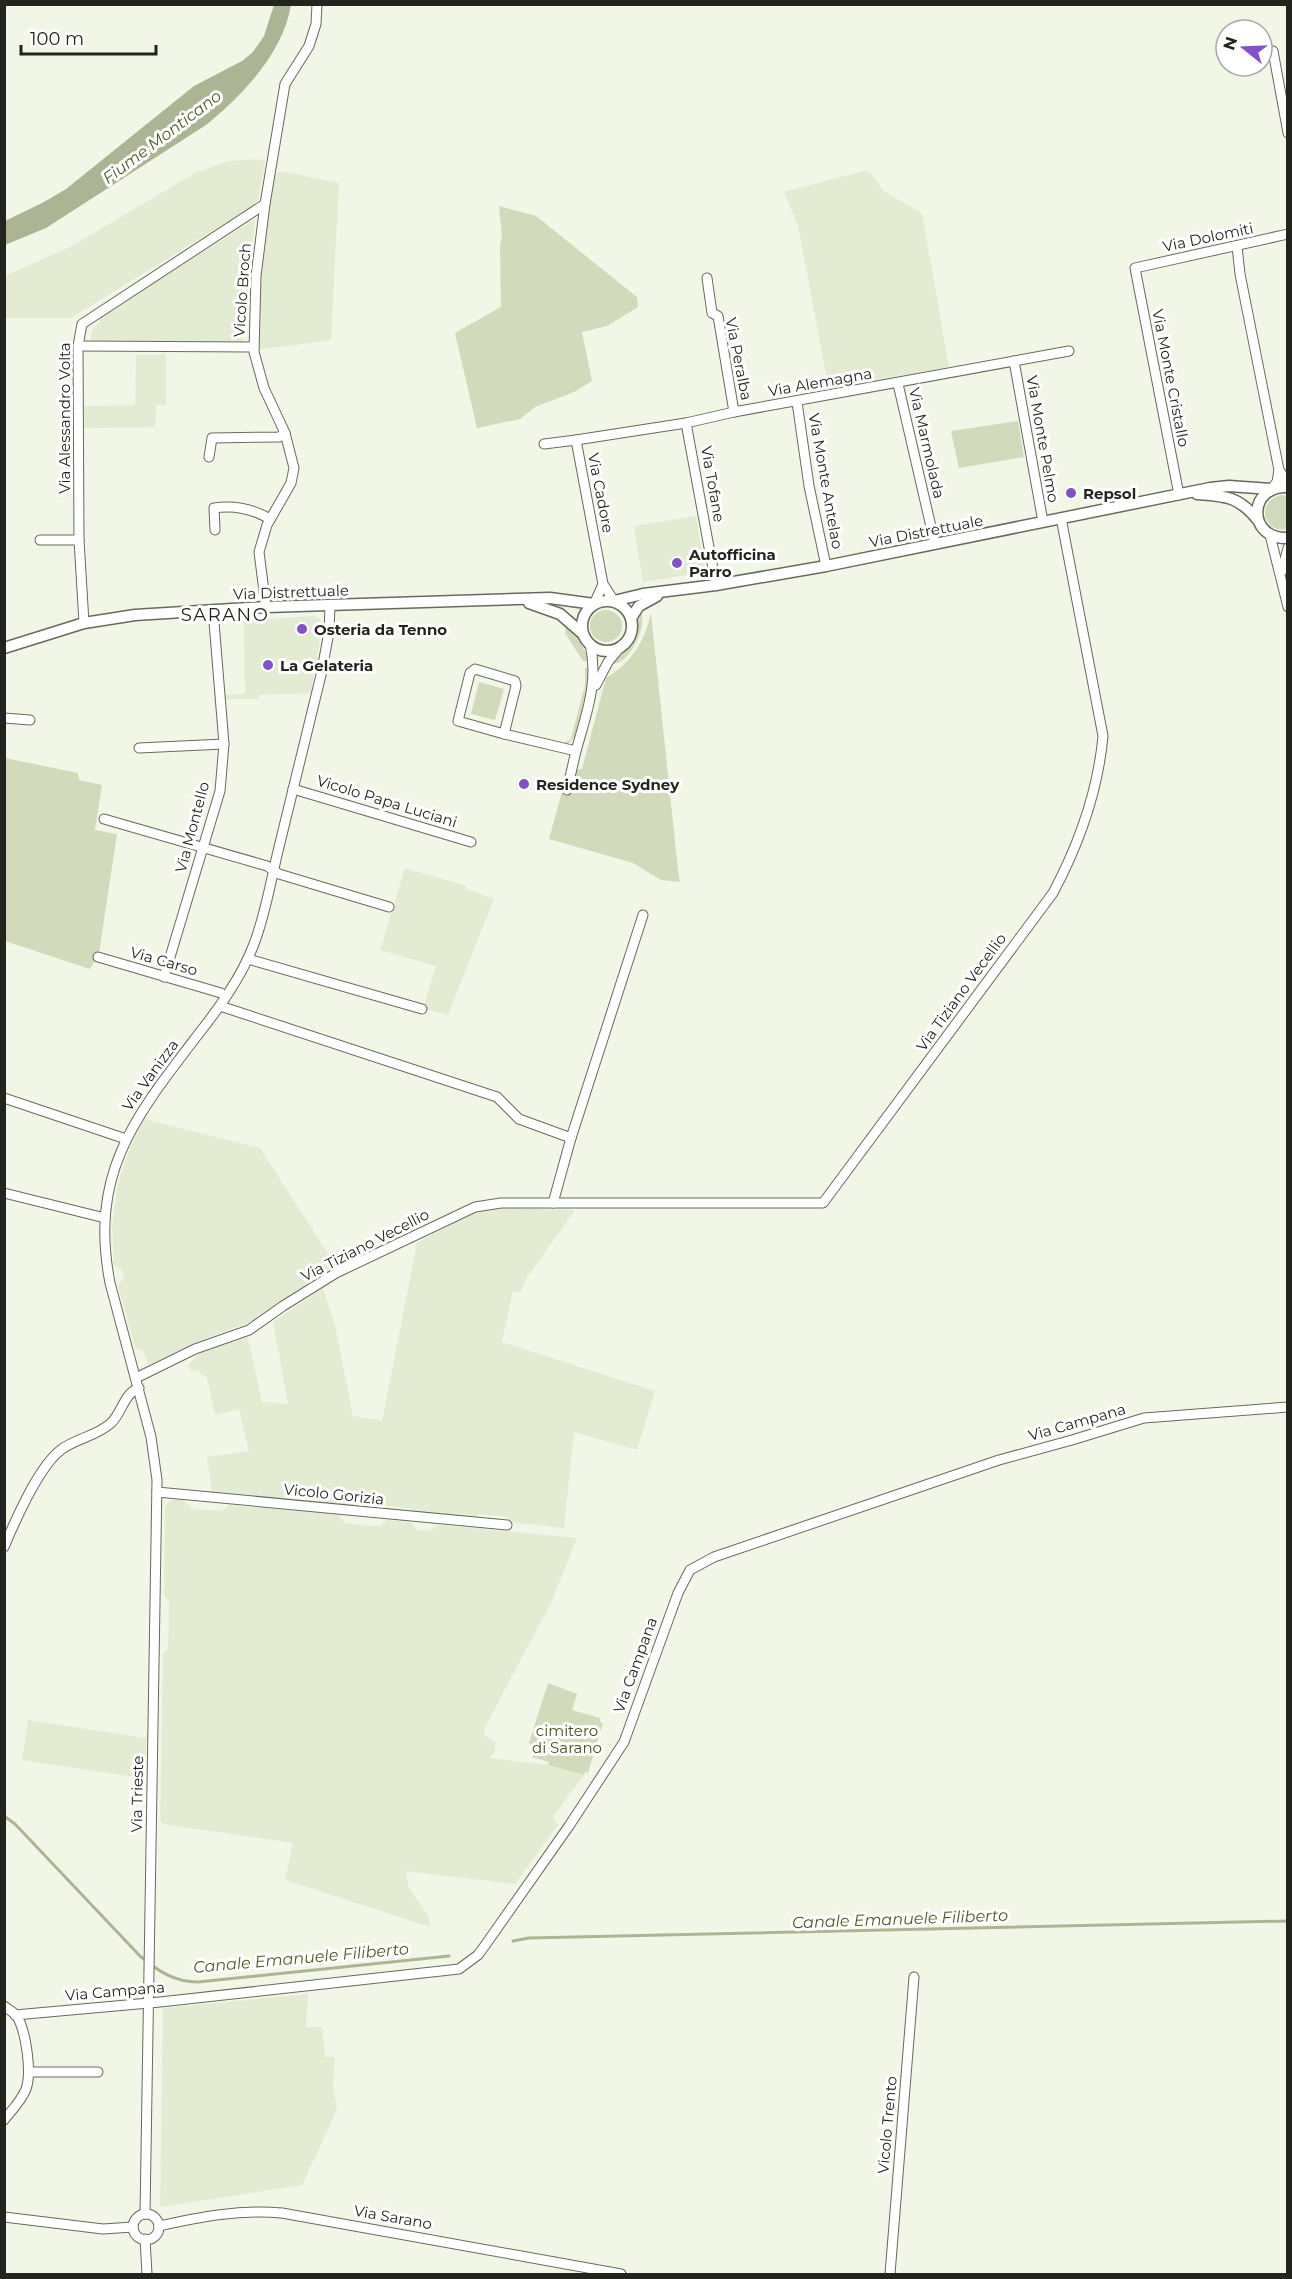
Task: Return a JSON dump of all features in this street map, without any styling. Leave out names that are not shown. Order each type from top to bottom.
[{"type":"main road","name":"Via Distrettuale","points":[[614,602],[643,594],[716,585],[826,566],[1209,488],[1230,486],[1271,489],[1287,485]]},
{"type":"main road","points":[[1258,519],[1259,502],[1271,489]]},
{"type":"main road","name":"Via Distrettuale","points":[[1182,494],[1231,498],[1244,505],[1258,519],[1264,531],[1270,535]]},
{"type":"main road","points":[[1270,535],[1287,538]]},
{"type":"main road","points":[[512,600],[551,609],[583,634],[590,644],[602,650],[609,650],[622,645],[630,633],[631,618],[639,606],[670,591]]},
{"type":"main road","points":[[512,600],[550,598],[594,604],[607,600],[627,611],[631,618]]},
{"type":"main road","name":"Via Distrettuale","points":[[4,648],[84,623],[135,615],[266,607],[512,600]]},
{"type":"main road","points":[[583,634],[585,613],[594,604]]},
{"type":"street","name":"Vicolo Broch","points":[[266,607],[258,560],[260,545],[270,519],[293,476],[293,460],[285,433],[264,388],[254,347],[256,276],[265,204],[285,84],[309,46],[316,24],[317,4]]},
{"type":"street","points":[[1274,51],[1287,133]]},
{"type":"street","name":"Via Alessandro Volta","points":[[84,623],[80,540],[78,346],[82,324],[265,204]]},
{"type":"street","name":"Via Dolomiti","points":[[1135,268],[1287,234]]},
{"type":"street","points":[[1237,246],[1240,274],[1279,470],[1287,485]]},
{"type":"street","name":"Via Monte Cristallo","points":[[1135,268],[1182,494]]},
{"type":"street","name":"Via Peralba","points":[[707,278],[712,313],[718,316],[734,412]]},
{"type":"street","points":[[78,346],[254,347]]},
{"type":"street","name":"Via Alemagna","points":[[576,441],[686,423],[734,412],[898,384],[1069,351]]},
{"type":"street","name":"Via Monte Pelmo","points":[[1014,362],[1043,522]]},
{"type":"street","name":"Via Marmolada","points":[[898,384],[935,544]]},
{"type":"street","name":"Via Monte Antelao","points":[[797,402],[809,486],[826,566]]},
{"type":"street","name":"Via Tofane","points":[[686,423],[716,585]]},
{"type":"street","points":[[209,457],[212,438],[279,437],[285,433]]},
{"type":"street","name":"Via Cadore","points":[[544,444],[576,441],[603,584],[614,602]]},
{"type":"street","points":[[1271,489],[1277,482],[1279,470]]},
{"type":"street","points":[[215,530],[214,508],[228,506],[259,512],[270,519]]},
{"type":"street","name":"Via Tiziano Vecellio","points":[[136,1378],[195,1349],[249,1330],[336,1273],[475,1207],[501,1203],[823,1203],[1053,892],[1070,860],[1093,796],[1101,760],[1103,736],[1061,518]]},
{"type":"street","points":[[1270,535],[1287,607]]},
{"type":"street","points":[[40,540],[80,540]]},
{"type":"street","points":[[1281,577],[1287,548]]},
{"type":"street","points":[[594,604],[603,584]]},
{"type":"street","name":"Via Vanizza","points":[[136,1378],[109,1277],[105,1250],[105,1218],[113,1175],[126,1139],[145,1104],[220,1006],[248,958],[259,928],[274,870],[321,675],[329,632],[330,606]]},
{"type":"street","name":"Via Montello","points":[[164,977],[220,791],[224,744],[213,610]]},
{"type":"street","points":[[590,644],[594,666],[592,692]]},
{"type":"street","points":[[567,790],[592,692],[602,671],[622,645]]},
{"type":"street","points":[[504,734],[516,686],[515,681],[472,670],[458,721],[504,734],[576,751]]},
{"type":"street","points":[[4,718],[30,720]]},
{"type":"street","points":[[139,748],[224,744]]},
{"type":"street","name":"Vicolo Papa Luciani","points":[[293,789],[471,842]]},
{"type":"street","points":[[104,819],[267,866],[289,877],[389,907]]},
{"type":"street","points":[[553,1203],[571,1138],[644,915]]},
{"type":"street","name":"Via Carso","points":[[98,957],[221,993]]},
{"type":"street","points":[[248,958],[422,1009]]},
{"type":"street","points":[[220,1006],[497,1096],[519,1119],[571,1138]]},
{"type":"street","points":[[4,1098],[126,1139]]},
{"type":"street","points":[[4,1193],[105,1218]]},
{"type":"street","name":"Via Trieste","points":[[136,1378],[151,1437],[157,1492],[145,2214]]},
{"type":"street","points":[[4,1547],[33,1488],[52,1457],[65,1447],[89,1437],[106,1426],[116,1417],[130,1393],[139,1389]]},
{"type":"street","name":"Via Campana","points":[[15,2015],[459,1969],[478,1955],[569,1826],[624,1742],[678,1593],[690,1570],[714,1557],[999,1460],[1144,1418],[1287,1407]]},
{"type":"street","name":"Vicolo Gorizia","points":[[157,1492],[507,1525]]},
{"type":"street","name":"Vicolo Trento","points":[[890,2274],[914,1977]]},
{"type":"street","points":[[4,2006],[15,2015],[22,2029],[29,2072],[27,2087],[23,2095],[4,2120]]},
{"type":"street","points":[[29,2072],[98,2072]]},
{"type":"street","name":"Via Sarano","points":[[159,2226],[239,2212],[282,2213],[621,2274]]},
{"type":"street","points":[[145,2214],[153,2216],[159,2226],[153,2237],[145,2240],[138,2237],[133,2227],[135,2219],[145,2214]]},
{"type":"street","points":[[4,2217],[103,2229],[133,2227]]},
{"type":"street","points":[[145,2240],[147,2274]]},
{"type":"shaded area","points":[[259,159],[265,162],[258,201],[248,209],[71,318],[5,318],[5,276],[70,247],[195,173],[228,161]]},
{"type":"shaded area","points":[[864,171],[870,173],[885,192],[922,213],[949,367],[829,390],[798,226],[784,192]]},
{"type":"shaded area","points":[[278,172],[339,183],[331,340],[255,350],[256,297],[269,183]]},
{"type":"shaded area","points":[[255,219],[243,341],[240,344],[93,342],[91,332],[101,316]]},
{"type":"shaded area","points":[[166,353],[166,405],[156,405],[155,427],[84,428],[84,406],[135,405],[136,355]]},
{"type":"shaded area","points":[[696,516],[705,572],[643,582],[634,526]]},
{"type":"shaded area","points":[[315,616],[320,619],[322,627],[311,693],[259,695],[259,699],[223,699],[223,695],[245,694],[244,621]]},
{"type":"shaded area","points":[[405,868],[467,886],[466,889],[494,899],[448,1015],[423,1008],[436,966],[380,950]]},
{"type":"shaded area","points":[[144,1119],[260,1148],[336,1266],[255,1320],[199,1341],[148,1365],[143,1350],[135,1348],[118,1285],[124,1278],[122,1270],[114,1266],[112,1227],[117,1187],[129,1150]]},
{"type":"shaded area","points":[[498,1208],[575,1210],[525,1280],[521,1292],[513,1291],[502,1342],[655,1391],[637,1450],[574,1432],[564,1528],[510,1522],[508,1517],[478,1514],[477,1519],[412,1513],[412,1509],[365,1503],[364,1507],[318,1503],[311,1495],[284,1495],[285,1499],[212,1493],[207,1457],[249,1451],[239,1409],[215,1415],[207,1378],[197,1370],[190,1371],[188,1365],[201,1352],[248,1337],[262,1402],[288,1404],[273,1322],[323,1288],[335,1325],[353,1416],[382,1421],[417,1243],[465,1216],[477,1211]]},
{"type":"shaded area","points":[[175,1499],[183,1500],[193,1509],[222,1511],[229,1505],[338,1515],[345,1523],[358,1525],[380,1526],[387,1520],[410,1522],[417,1530],[429,1531],[439,1525],[577,1538],[551,1603],[484,1729],[484,1735],[496,1743],[494,1754],[488,1758],[548,1765],[584,1775],[553,1817],[558,1825],[515,1884],[406,1871],[409,1888],[428,1915],[430,1927],[285,1880],[293,1843],[163,1824],[160,1821],[163,1654],[168,1649],[169,1600],[164,1596],[165,1507],[168,1502]]},
{"type":"shaded area","points":[[28,1720],[146,1738],[146,1759],[142,1767],[141,1778],[22,1760]]},
{"type":"shaded area","points":[[308,1994],[306,2027],[322,2027],[325,2057],[335,2057],[333,2086],[337,2110],[302,2185],[160,2207],[163,2008]]},
{"type":"green space","points":[[499,206],[536,216],[637,297],[638,307],[607,326],[582,332],[592,381],[574,392],[535,407],[520,419],[477,428],[455,333],[501,307],[500,246],[502,237]]},
{"type":"green space","points":[[1018,421],[1024,457],[959,468],[951,431]]},
{"type":"green space","points":[[1281,495],[1288,496],[1287,529],[1272,527],[1265,516],[1268,504],[1273,498]]},
{"type":"green space","points":[[606,610],[617,615],[622,626],[617,637],[606,642],[595,637],[590,626],[595,615]]},
{"type":"green space","points":[[641,612],[642,627],[635,644],[625,658],[618,663],[611,664],[632,639]]},
{"type":"green space","points":[[651,613],[680,882],[661,880],[633,863],[549,839],[568,770],[582,769],[606,678],[636,651],[645,634]]},
{"type":"green space","points":[[567,624],[577,635],[590,662],[583,661],[565,633]]},
{"type":"green space","points":[[591,666],[590,680],[575,737],[569,743],[562,744],[571,739],[585,685],[585,668]]},
{"type":"green space","points":[[479,682],[504,689],[495,720],[471,714]]},
{"type":"green space","points":[[5,758],[78,773],[79,780],[102,785],[95,830],[117,834],[99,953],[90,969],[5,941]]},
{"type":"green space","name":"cimitero di Sarano","points":[[548,1683],[577,1694],[572,1710],[600,1718],[600,1722],[603,1723],[588,1773],[585,1772],[584,1775],[548,1765],[549,1762],[532,1757],[534,1752],[530,1750],[531,1744],[529,1743]]},
{"type":"water","name":"Fiume Monticano","points":[[274,5],[291,5],[280,40],[247,87],[220,113],[206,125],[46,228],[5,245],[5,221],[66,189],[194,86],[242,61],[253,52],[264,36]]},
{"type":"waterway","name":"Canale Emanuele Filiberto","points":[[4,1816],[15,1824],[140,1956],[174,1978],[198,1982],[449,1956]]},
{"type":"waterway","name":"Canale Emanuele Filiberto","points":[[513,1941],[529,1938],[1288,1921]]},
{"type":"place","name":"Repsol","points":[[1071,493]]},
{"type":"place","name":"Autofficina Parro","points":[[677,563]]},
{"type":"place","name":"Osteria da Tenno","points":[[302,629]]},
{"type":"place","name":"La Gelateria","points":[[268,665]]},
{"type":"place","name":"Residence Sydney","points":[[524,784]]},
{"type":"district","name":"SARANO","points":[[225,615]]}]
